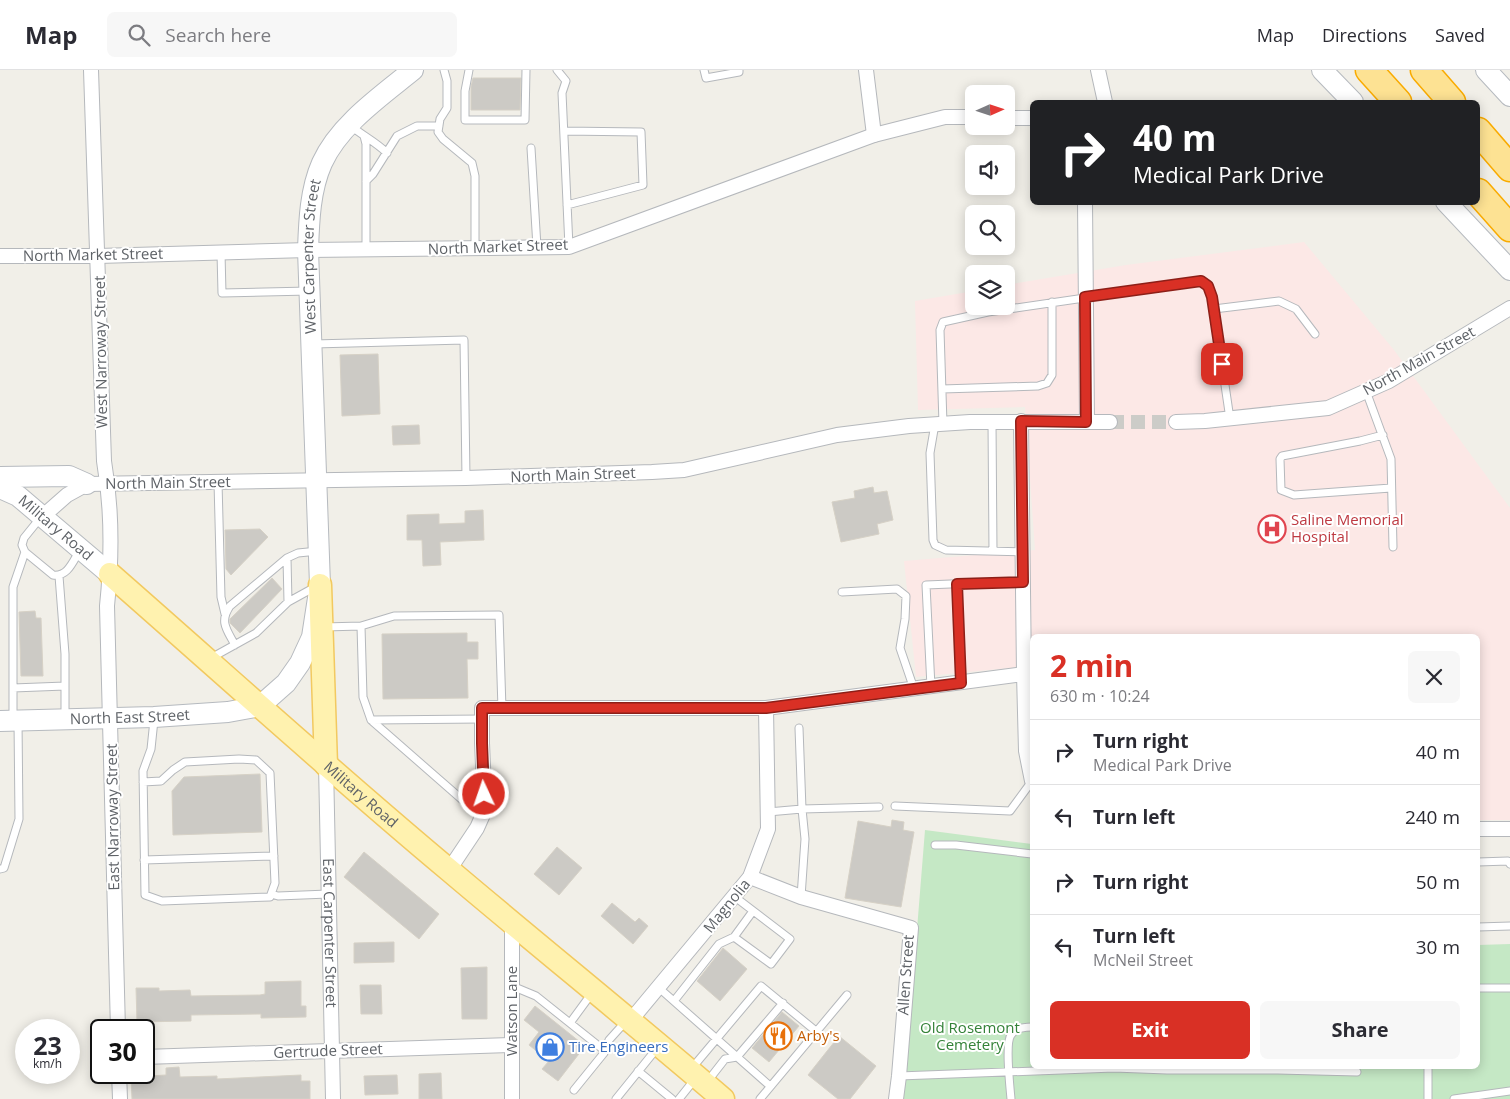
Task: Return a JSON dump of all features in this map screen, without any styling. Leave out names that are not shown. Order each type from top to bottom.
[{"type":"highway","points":[[1369,70],[1396,100]]},
{"type":"highway","points":[[1424,70],[1450,100]]},
{"type":"highway","points":[[1480,133],[1510,168]]},
{"type":"highway","points":[[1480,194],[1510,228]]},
{"type":"main road","points":[[1322,70],[1351,100]]},
{"type":"main road","points":[[1486,70],[1510,96]]},
{"type":"main road","name":"West Carpenter Street","points":[[316,481],[308,250],[310,214],[315,184],[322,163],[333,144],[356,131],[408,72]]},
{"type":"main road","points":[[1449,205],[1510,270]]},
{"type":"main road","points":[[0,477],[69,476],[86,484]]},
{"type":"main road","points":[[316,481],[326,765]]},
{"type":"main road","name":"Military Road","points":[[0,488],[18,496],[110,574],[326,765],[723,1099]]},
{"type":"main road","points":[[260,706],[286,683],[300,663],[312,636],[320,585]]},
{"type":"main road","name":"North East Street","points":[[10,721],[154,717],[228,712],[260,706]]},
{"type":"street","name":"West Narroway Street","points":[[91,70],[104,461],[108,484]]},
{"type":"street","points":[[866,70],[874,135]]},
{"type":"street","points":[[1098,70],[1105,100]]},
{"type":"street","name":"North Market Street","points":[[0,256],[98,256],[308,250],[569,247],[874,135],[945,117],[965,118]]},
{"type":"street","points":[[1015,118],[1030,118]]},
{"type":"street","points":[[1085,205],[1086,422]]},
{"type":"street","name":"North Main Street","points":[[1176,422],[1230,419],[1328,408],[1389,381],[1510,308]]},
{"type":"street","name":"North Main Street","points":[[42,517],[67,495],[86,484],[466,478],[684,470],[837,435],[939,424],[992,421],[1110,422]]},
{"type":"street","points":[[1021,421],[1024,674],[1026,751],[1030,771]]},
{"type":"street","name":"East Narroway Street","points":[[108,484],[110,574],[107,606],[118,1019]]},
{"type":"street","points":[[449,870],[459,852],[478,828],[485,810],[482,708],[766,708],[1024,674]]},
{"type":"street","name":"Magnolia","points":[[630,1019],[659,988],[750,877],[768,829],[766,708]]},
{"type":"street","name":"East Carpenter Street","points":[[326,765],[333,1099]]},
{"type":"street","points":[[1480,829],[1510,829]]},
{"type":"street","name":"Allen Street","points":[[750,877],[801,897],[911,928],[896,1099]]},
{"type":"street","name":"Watson Lane","points":[[512,922],[512,1099]]},
{"type":"street","name":"Gertrude Street","points":[[155,1057],[512,1045]]},
{"type":"street","points":[[119,1084],[120,1099]]},
{"type":"lane","points":[[444,70],[447,81],[447,108],[440,119],[438,132],[443,139],[472,163],[475,176],[475,248]]},
{"type":"lane","points":[[469,70],[465,91],[465,120],[525,120],[526,70]]},
{"type":"lane","points":[[557,70],[566,81],[562,92],[569,247]]},
{"type":"lane","points":[[704,70],[706,78],[739,72],[739,70]]},
{"type":"lane","points":[[366,181],[373,174],[397,136],[417,126],[439,126]]},
{"type":"lane","points":[[356,131],[378,144],[387,153]]},
{"type":"lane","points":[[356,131],[366,144],[366,250]]},
{"type":"lane","points":[[564,131],[641,132],[643,185],[567,205]]},
{"type":"lane","points":[[531,148],[537,247]]},
{"type":"lane","points":[[221,253],[222,293],[310,291]]},
{"type":"lane","points":[[1022,552],[946,550],[936,545],[933,540],[930,453],[939,424],[942,389],[940,330],[944,322],[988,312],[1201,281],[1208,286],[1214,309],[1230,419]]},
{"type":"lane","points":[[1214,309],[1279,301],[1296,309],[1315,334]]},
{"type":"lane","points":[[942,389],[1038,386],[1047,383],[1052,376],[1052,302]]},
{"type":"lane","points":[[311,344],[464,340],[466,478]]},
{"type":"lane","points":[[1366,391],[1391,459],[1393,547]]},
{"type":"lane","points":[[992,421],[993,551]]},
{"type":"lane","points":[[1382,434],[1360,441],[1282,456],[1280,459],[1281,490],[1294,495],[1391,488]]},
{"type":"lane","points":[[218,482],[221,597],[225,614],[224,622],[235,645]]},
{"type":"lane","points":[[42,517],[24,538],[22,545],[25,552],[53,575],[59,576],[65,573],[80,550]]},
{"type":"lane","points":[[225,614],[230,606],[287,558],[298,554],[319,551]]},
{"type":"lane","points":[[0,870],[4,868],[19,819],[10,721],[13,688],[13,587],[25,552]]},
{"type":"lane","points":[[287,558],[288,602]]},
{"type":"lane","points":[[59,576],[65,654],[65,720]]},
{"type":"lane","points":[[932,687],[926,585],[1023,582]]},
{"type":"lane","points":[[957,584],[961,683]]},
{"type":"lane","points":[[208,660],[256,633],[288,602],[320,585]]},
{"type":"lane","points":[[842,592],[897,589],[906,596],[905,619],[900,648],[914,689]]},
{"type":"lane","points":[[321,627],[361,626],[394,616],[500,615],[502,709]]},
{"type":"lane","points":[[361,626],[363,697],[371,720],[482,817]]},
{"type":"lane","points":[[13,688],[65,686]]},
{"type":"lane","points":[[143,782],[161,781],[185,762],[256,760],[270,773],[275,883],[270,897],[162,901],[145,895],[144,860],[143,782],[143,770],[151,749],[154,717]]},
{"type":"lane","points":[[371,720],[482,719]]},
{"type":"lane","points":[[799,728],[805,839],[801,897]]},
{"type":"lane","points":[[895,806],[1010,812],[1030,784]]},
{"type":"lane","points":[[768,812],[879,807]]},
{"type":"lane","points":[[935,845],[956,845],[1030,854]]},
{"type":"lane","points":[[144,860],[274,856]]},
{"type":"lane","points":[[1480,862],[1508,861],[1510,864]]},
{"type":"lane","points":[[271,894],[278,896],[328,894]]},
{"type":"lane","points":[[734,937],[771,964],[790,939],[735,897]]},
{"type":"lane","points":[[674,1001],[719,944],[734,937],[753,912]]},
{"type":"lane","points":[[1480,927],[1510,926]]},
{"type":"lane","points":[[512,986],[536,996],[605,1051]]},
{"type":"lane","points":[[679,1099],[698,1077],[717,1039],[761,986],[817,1032]]},
{"type":"lane","points":[[659,988],[770,1086]]},
{"type":"lane","points":[[1480,988],[1510,988]]},
{"type":"lane","points":[[570,1023],[594,990]]},
{"type":"lane","points":[[760,1099],[847,995]]},
{"type":"lane","points":[[698,1077],[725,1059],[737,1057],[783,1003]]},
{"type":"lane","points":[[574,1090],[605,1051],[609,1040],[630,1019]]},
{"type":"lane","points":[[1011,1099],[1008,1044],[1011,1034],[1018,1029],[1030,1026]]},
{"type":"lane","points":[[616,1099],[660,1045]]},
{"type":"lane","points":[[899,1076],[1079,1069]]},
{"type":"lane","points":[[1230,1069],[1357,1072]]},
{"type":"lane","points":[[1428,1069],[1428,1099]]},
{"type":"lane","points":[[638,1071],[672,1099]]},
{"type":"lane","points":[[1454,1099],[1510,1091]]},
{"type":"shaded area","name":"Saline Memorial Hospital","points":[[1304,242],[1394,350],[1510,508],[1510,820],[1480,820],[1480,634],[1030,634],[1030,666],[916,677],[904,561],[1035,550],[1025,407],[918,410],[915,301],[965,293],[965,315],[1015,315],[1015,284],[1126,265]]},
{"type":"green space","name":"Old Rosemont Cemetery","points":[[925,830],[1030,844],[1030,1069],[1480,1069],[1480,945],[1510,944],[1510,1099],[901,1099],[906,1066]]},
{"type":"building","points":[[473,78],[521,78],[520,110],[471,110]]},
{"type":"building","points":[[378,354],[380,414],[342,416],[340,355]]},
{"type":"building","points":[[419,425],[420,444],[393,445],[392,426]]},
{"type":"building","points":[[873,487],[874,493],[887,491],[893,520],[877,524],[879,534],[841,542],[832,502],[855,498],[854,491]]},
{"type":"building","points":[[483,510],[484,540],[440,542],[441,565],[423,566],[422,540],[407,540],[407,515],[439,514],[439,524],[465,523],[465,511]]},
{"type":"building","points":[[260,529],[268,537],[231,575],[226,569],[225,530]]},
{"type":"building","points":[[272,578],[282,589],[240,633],[230,623],[230,619]]},
{"type":"building","points":[[35,611],[36,618],[41,618],[43,676],[21,676],[19,612]]},
{"type":"building","points":[[467,633],[467,642],[478,642],[478,659],[467,659],[468,698],[383,699],[382,634]]},
{"type":"building","points":[[260,774],[262,832],[173,835],[172,791],[184,777]]},
{"type":"building","points":[[892,820],[904,822],[903,830],[914,832],[901,907],[845,898],[858,821],[891,827]]},
{"type":"building","points":[[557,847],[582,868],[559,895],[534,874]]},
{"type":"building","points":[[364,852],[439,914],[419,939],[344,877]]},
{"type":"building","points":[[612,903],[635,922],[639,918],[648,926],[633,944],[601,916]]},
{"type":"building","points":[[394,942],[394,962],[354,963],[354,943]]},
{"type":"building","points":[[723,948],[747,969],[720,1001],[697,981]]},
{"type":"building","points":[[487,967],[487,1019],[462,1019],[461,968]]},
{"type":"building","points":[[301,981],[301,1006],[306,1006],[306,1017],[261,1018],[261,1014],[191,1015],[191,1021],[155,1022],[155,1019],[137,1019],[136,988],[159,988],[159,991],[190,990],[191,996],[260,995],[265,994],[265,982]]},
{"type":"building","points":[[360,985],[381,985],[382,1014],[361,1014]]},
{"type":"building","points":[[535,1006],[585,1046],[558,1081],[542,1069],[549,1061],[529,1045],[539,1032],[524,1020]]},
{"type":"building","points":[[782,1012],[799,1026],[769,1062],[752,1048]]},
{"type":"building","points":[[839,1036],[876,1066],[850,1099],[838,1099],[808,1075]]},
{"type":"building","points":[[179,1067],[180,1077],[217,1076],[217,1079],[301,1075],[301,1081],[310,1081],[310,1099],[132,1099],[131,1084],[155,1084],[155,1076],[166,1075],[166,1068]]},
{"type":"building","points":[[441,1073],[442,1099],[419,1099],[419,1074]]},
{"type":"building","points":[[397,1075],[398,1094],[365,1095],[364,1076]]},
{"type":"tunnel","points":[[1110,422],[1176,422]]},
{"type":"place","name":"Saline Memorial Hospital","points":[[1272,529]]},
{"type":"place","name":"Arby's","points":[[778,1036]]},
{"type":"place","name":"Tire Engineers","points":[[550,1047]]},
{"type":"route","points":[[484,794],[482,708],[766,708],[961,683],[957,584],[1023,582],[1021,421],[1086,422],[1085,297],[1201,281],[1208,286],[1212,297],[1222,364]]}]
